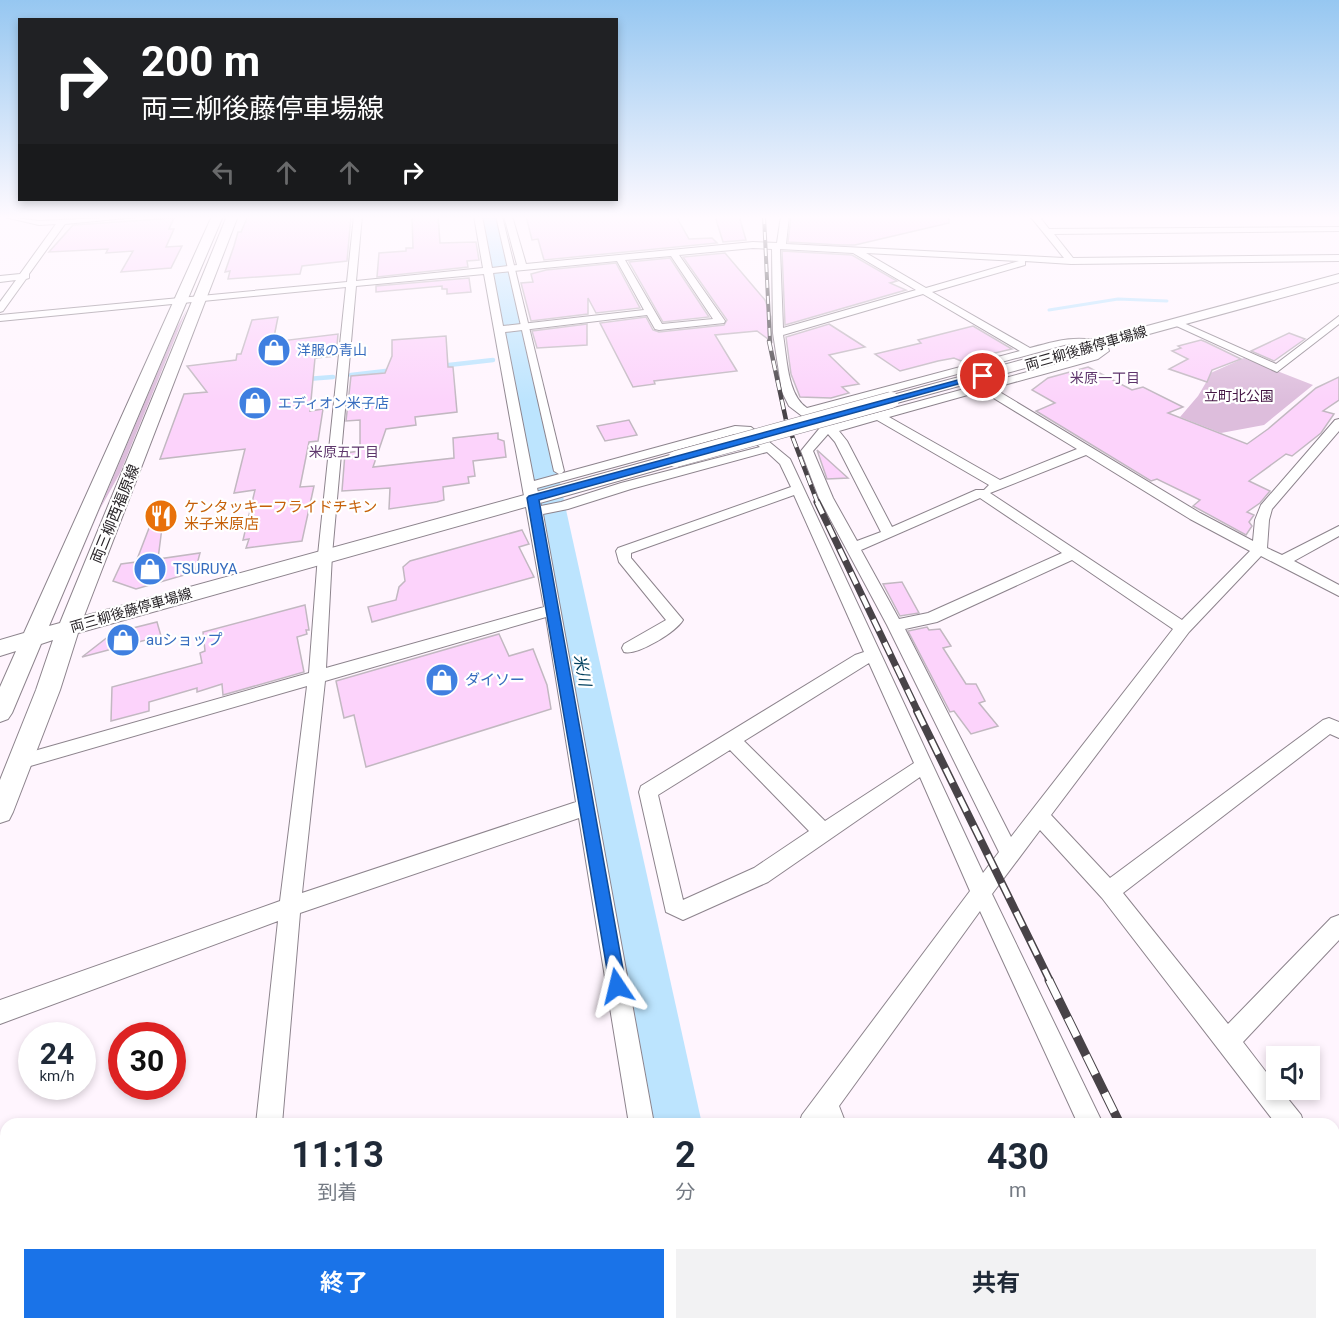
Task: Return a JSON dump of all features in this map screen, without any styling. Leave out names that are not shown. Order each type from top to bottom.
[{"type":"main road","name":"両三柳西福原線","points":[[0,713],[191,278]]},
{"type":"main road","name":"両三柳西福原線","points":[[0,812],[70,627],[209,278]]},
{"type":"main road","name":"両三柳後藤停車場線","points":[[0,648],[325,555],[1339,278]]},
{"type":"street","points":[[0,309],[24,278]]},
{"type":"street","points":[[270,1118],[290,907],[317,677],[325,555],[353,278]]},
{"type":"street","points":[[0,318],[417,278]]},
{"type":"street","points":[[493,278],[641,1118]]},
{"type":"street","points":[[517,278],[525,327],[559,471]]},
{"type":"street","points":[[631,278],[660,328],[721,320],[691,278]]},
{"type":"street","points":[[778,278],[778,333],[788,392],[793,404],[841,441],[889,534]]},
{"type":"street","points":[[902,278],[1030,352]]},
{"type":"street","points":[[778,333],[969,278]]},
{"type":"street","points":[[502,329],[650,312]]},
{"type":"street","points":[[1175,322],[1277,369],[1339,319]]},
{"type":"street","points":[[806,412],[1068,341],[1082,340],[1102,344],[1104,351],[1094,357],[828,429],[807,451],[826,498],[895,625],[1010,855]]},
{"type":"street","points":[[985,388],[1195,516],[1336,585]]},
{"type":"street","points":[[879,416],[999,485]]},
{"type":"street","points":[[824,1118],[981,892],[1183,628],[1260,549],[1262,520],[1266,508],[1339,423]]},
{"type":"street","points":[[533,498],[735,430],[747,429],[786,462],[981,892],[1088,1118]]},
{"type":"street","points":[[533,498],[563,506],[626,486],[769,448]]},
{"type":"street","points":[[853,548],[1086,450]]},
{"type":"street","points":[[630,648],[671,626],[675,620],[624,559],[623,551],[797,489]]},
{"type":"street","points":[[981,493],[1183,628]]},
{"type":"street","points":[[1283,561],[1339,530]]},
{"type":"street","points":[[895,625],[931,618],[1073,554]]},
{"type":"street","points":[[20,762],[552,610]]},
{"type":"street","points":[[873,656],[861,659],[648,792],[673,905],[683,910],[761,875],[914,771],[925,767]]},
{"type":"street","points":[[1109,891],[1329,725],[1339,731]]},
{"type":"street","points":[[732,740],[823,832]]},
{"type":"street","points":[[0,1012],[290,907],[586,807]]},
{"type":"street","points":[[1039,816],[1109,891],[1287,1118]]},
{"type":"street","points":[[1227,1042],[1339,925]]},
{"type":"green space","points":[[187,309],[120,473],[100,509],[63,596],[176,329]]},
{"type":"green space","name":"立町北公園","points":[[1244,358],[1313,385],[1264,425],[1221,433],[1180,417],[1198,396],[1208,379],[1204,376]]},
{"type":"building","points":[[469,278],[471,292],[447,294],[447,289],[442,289],[442,286],[376,292],[376,286]]},
{"type":"building","points":[[532,278],[624,278],[640,308],[596,313],[588,298],[588,314],[531,321],[521,283],[533,282]]},
{"type":"building","points":[[638,278],[683,278],[709,317],[663,322]]},
{"type":"building","points":[[698,278],[746,278],[765,300],[771,317],[772,342],[757,331],[715,335],[737,371],[654,381],[655,384],[633,387],[600,323],[646,317],[653,330],[659,332],[724,325],[727,320]]},
{"type":"building","points":[[783,278],[892,278],[897,281],[890,283],[906,290],[785,325]]},
{"type":"building","points":[[278,317],[273,342],[338,334],[336,356],[315,358],[310,411],[323,409],[318,441],[309,442],[300,487],[314,486],[302,541],[246,548],[249,539],[243,540],[255,490],[234,493],[245,449],[160,459],[184,394],[207,392],[187,366],[236,360],[237,354],[241,354],[252,320]]},
{"type":"building","points":[[587,324],[587,345],[537,348],[532,331]]},
{"type":"building","points":[[829,324],[865,347],[829,355],[859,384],[842,387],[849,393],[831,398],[800,397],[791,374],[786,337]]},
{"type":"building","points":[[973,326],[1012,349],[961,361],[954,358],[938,361],[900,371],[875,354],[921,343],[918,340]]},
{"type":"building","points":[[1289,333],[1305,339],[1274,361],[1251,351]]},
{"type":"building","points":[[446,336],[448,367],[453,367],[457,412],[415,417],[416,425],[386,429],[373,467],[454,458],[453,438],[498,433],[498,439],[504,441],[506,457],[473,461],[475,476],[468,477],[469,483],[443,487],[444,500],[437,502],[389,509],[390,488],[342,491],[345,453],[360,451],[360,420],[346,421],[351,376],[385,373],[392,356],[392,340]]},
{"type":"building","points":[[1201,340],[1241,359],[1212,370],[1207,382],[1169,369],[1188,359],[1172,351],[1181,348],[1178,346]]},
{"type":"building","points":[[1088,367],[1132,390],[1143,387],[1183,407],[1168,413],[1247,444],[1316,388],[1339,377],[1339,400],[1323,411],[1334,414],[1321,433],[1292,456],[1286,454],[1249,481],[1270,491],[1260,503],[1247,512],[1254,515],[1249,522],[1252,526],[1246,535],[1193,506],[1200,500],[1157,479],[1151,481],[1036,411],[1055,403],[1032,390],[1048,378]]},
{"type":"building","points":[[629,420],[637,435],[605,441],[597,426]]},
{"type":"building","points":[[817,450],[848,478],[827,479]]},
{"type":"building","points":[[159,502],[165,504],[158,559],[200,553],[195,572],[136,589],[113,581],[121,564],[136,562]]},
{"type":"building","points":[[522,530],[529,544],[519,547],[534,577],[372,622],[368,607],[396,600],[399,587],[405,581],[403,567],[410,561]]},
{"type":"building","points":[[902,582],[919,613],[900,616],[883,584]]},
{"type":"building","points":[[305,605],[309,630],[306,630],[307,634],[297,637],[304,672],[223,695],[222,684],[197,692],[197,688],[149,702],[149,711],[111,721],[112,687],[202,663],[200,653],[205,651],[203,632]]},
{"type":"building","points":[[157,622],[161,636],[82,657],[113,633]]},
{"type":"building","points":[[927,627],[929,630],[940,629],[951,646],[943,648],[966,684],[976,684],[985,701],[979,703],[998,726],[971,734],[954,711],[950,712],[908,631]]},
{"type":"building","points":[[499,634],[509,656],[533,649],[547,685],[551,709],[366,767],[354,715],[344,718],[336,681]]},
{"type":"waterway","name":"米川","points":[[504,278],[674,1118]]},
{"type":"waterway","points":[[1049,310],[1118,299],[1167,301]]},
{"type":"waterway","points":[[440,366],[493,360]]},
{"type":"waterway","points":[[351,375],[394,370]]},
{"type":"waterway","points":[[307,379],[333,377]]},
{"type":"railway","points":[[767,278],[770,342]]},
{"type":"railway","points":[[769,341],[786,420],[818,504]]},
{"type":"railway","points":[[817,502],[918,712]]},
{"type":"railway","points":[[917,711],[1050,981]]},
{"type":"railway","points":[[1049,980],[1117,1118]]},
{"type":"place","name":"洋服の青山","points":[[274,350]]},
{"type":"place","name":"エディオン米子店","points":[[255,403]]},
{"type":"place","name":"ケンタッキーフライドチキン 米子米原店","points":[[161,516]]},
{"type":"place","name":"TSURUYA","points":[[150,569]]},
{"type":"place","name":"auショップ","points":[[123,640]]},
{"type":"place","name":"ダイソー","points":[[442,680]]},
{"type":"district","name":"米原一丁目","points":[[1105,378]]},
{"type":"district","name":"米原五丁目","points":[[344,452]]},
{"type":"route","points":[[617,986],[533,498],[983,376]]}]
